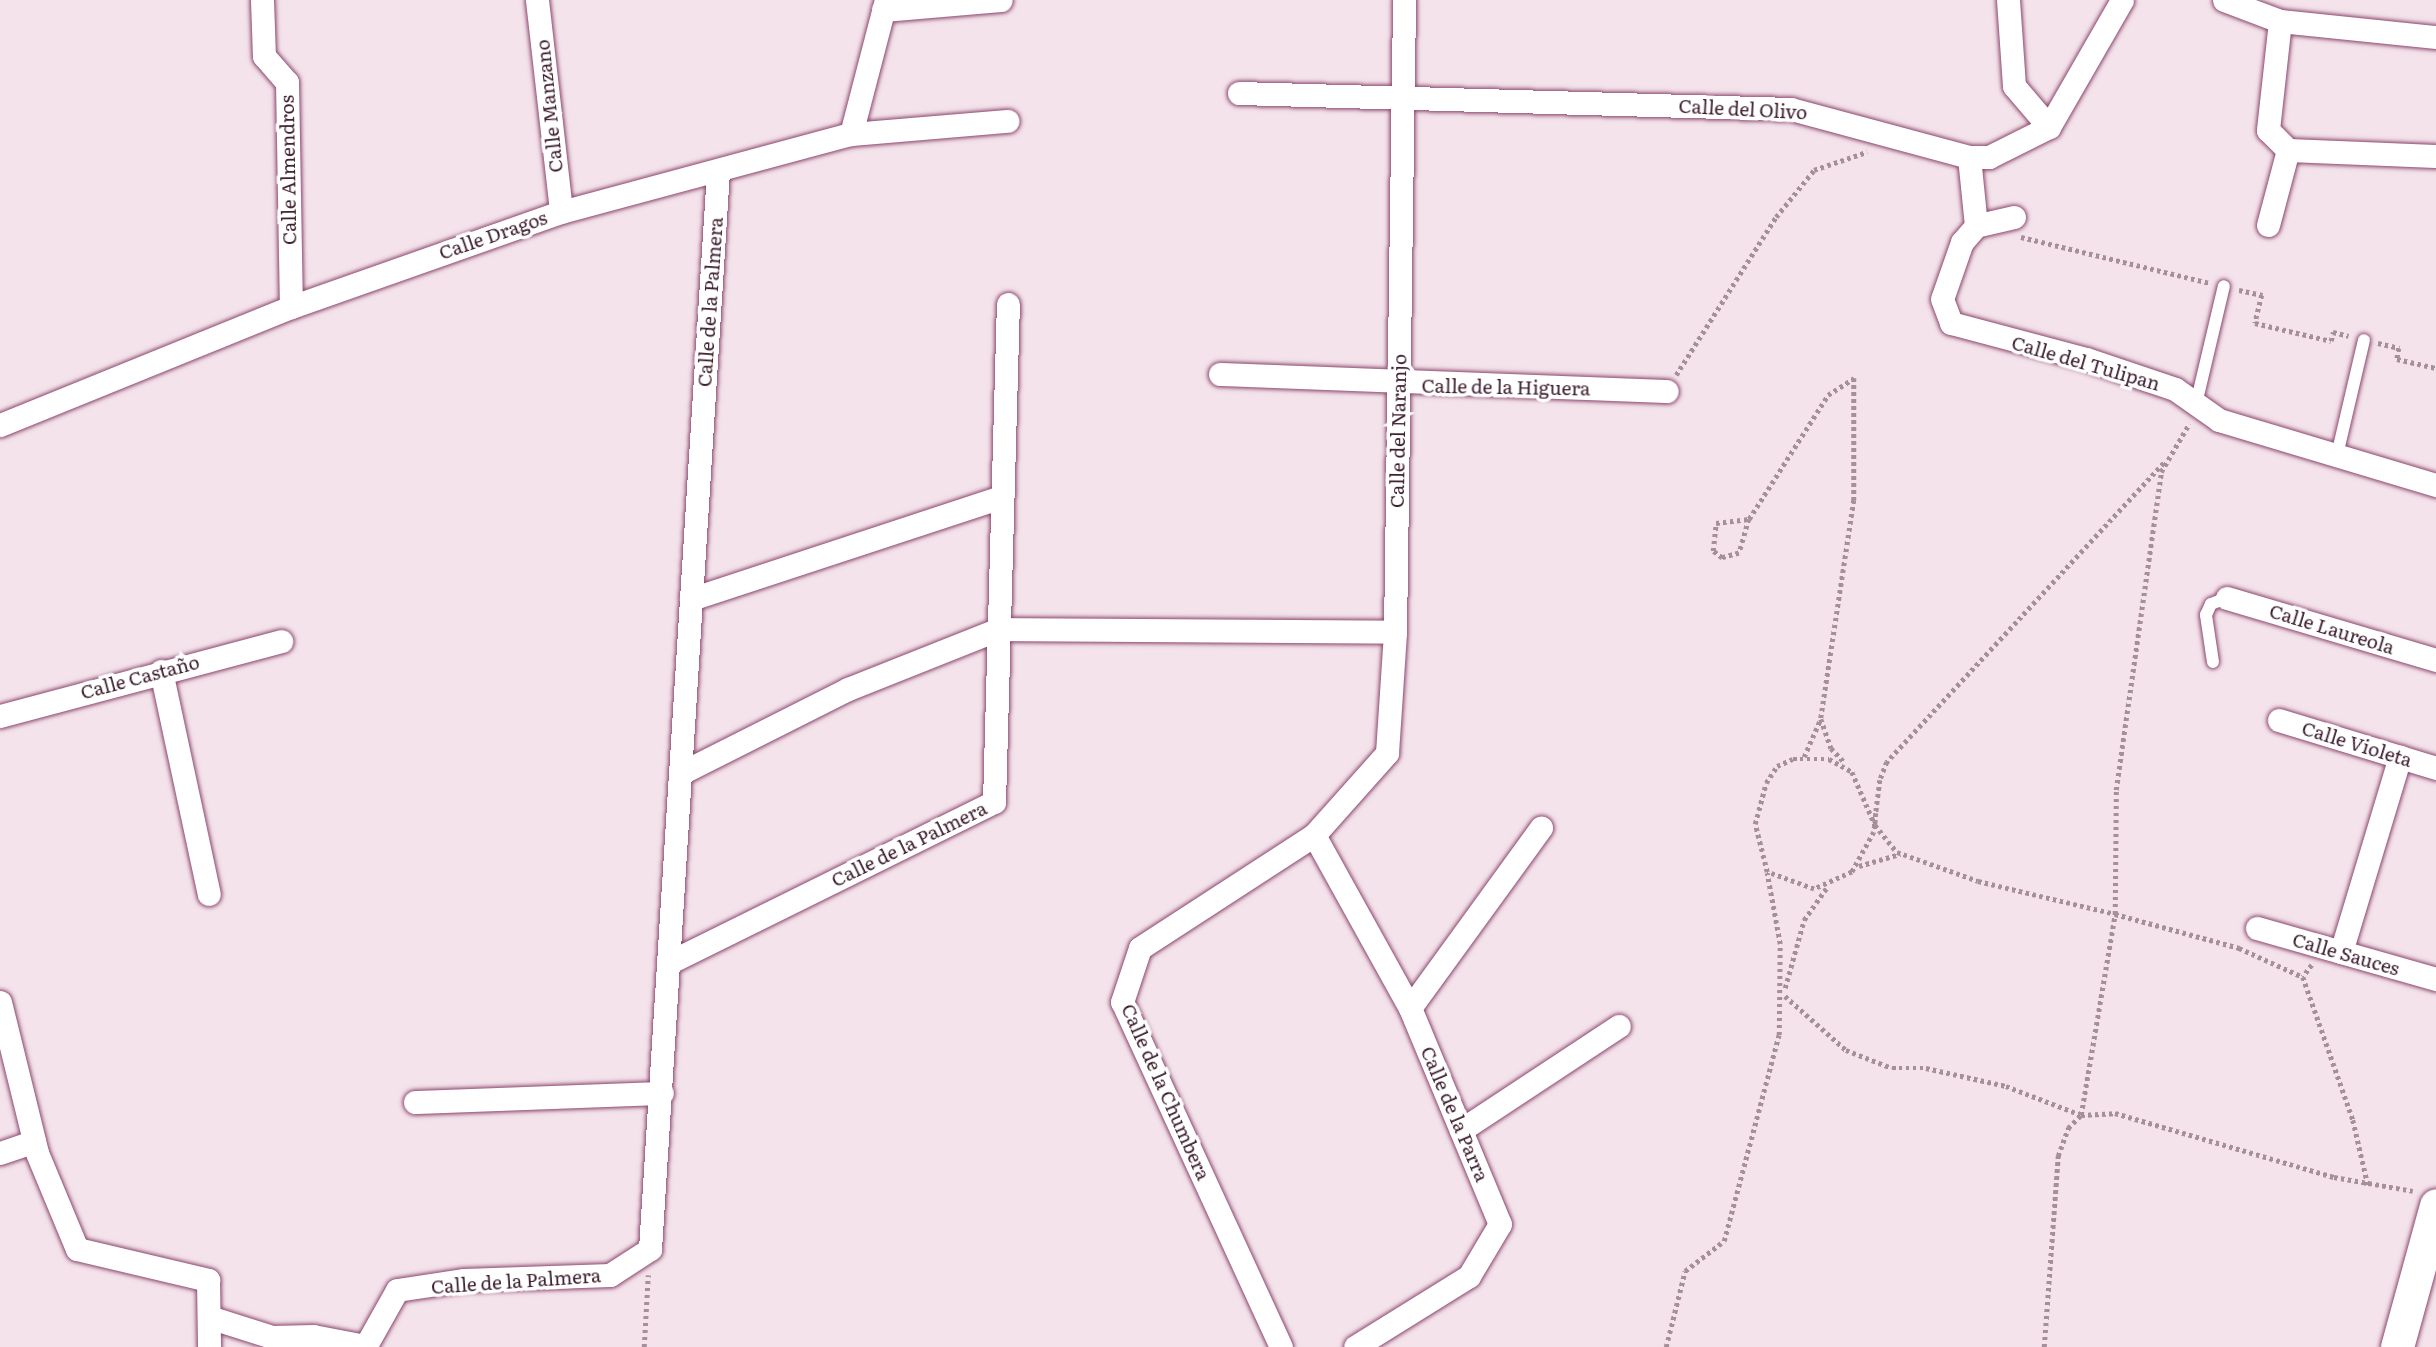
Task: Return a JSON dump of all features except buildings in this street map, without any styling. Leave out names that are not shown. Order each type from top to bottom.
[{"type":"street","name":"Calle Almendros","points":[[262,0],[264,56],[287,82],[291,307]]},
{"type":"street","name":"Calle Manzano","points":[[537,0],[561,212]]},
{"type":"street","points":[[851,134],[885,5],[1001,0]]},
{"type":"street","name":"Calle del Naranjo","points":[[1314,835],[1387,753],[1395,632],[1404,0]]},
{"type":"street","points":[[2008,0],[2014,86],[2049,127],[2122,0]]},
{"type":"street","points":[[2224,0],[2280,21],[2436,37]]},
{"type":"street","points":[[2280,21],[2268,131],[2288,150],[2436,156]]},
{"type":"street","name":"Calle del Olivo","points":[[1239,93],[1791,109],[1969,157],[2009,150],[2049,127]]},
{"type":"street","name":"Calle Dragos","points":[[0,425],[291,307],[561,212],[718,172],[851,134],[1007,121]]},
{"type":"street","points":[[2268,225],[2288,150]]},
{"type":"street","points":[[1969,157],[1976,226],[2014,217]]},
{"type":"street","name":"Calle de la Palmera","points":[[365,1347],[397,1290],[464,1280],[610,1275],[650,1248],[662,1093],[718,172]]},
{"type":"street","name":"Calle del Tulipan","points":[[1976,226],[1962,242],[1942,299],[1951,323],[2086,359],[2175,389],[2219,419],[2436,485]]},
{"type":"street","name":"Calle de la Palmera","points":[[670,962],[994,802],[1008,304]]},
{"type":"street","name":"Calle de la Higuera","points":[[1220,374],[1398,385],[1667,390]]},
{"type":"street","points":[[691,599],[1002,497]]},
{"type":"street","name":"Calle Laureola","points":[[2227,598],[2436,660]]},
{"type":"street","points":[[681,773],[848,689],[999,629],[1395,632]]},
{"type":"street","name":"Calle Castaño","points":[[0,716],[281,641]]},
{"type":"street","points":[[161,671],[209,894]]},
{"type":"street","name":"Calle Violeta","points":[[2279,720],[2436,768]]},
{"type":"street","points":[[2334,950],[2400,757]]},
{"type":"street","points":[[1410,1008],[1541,828]]},
{"type":"street","name":"Calle de la Parra","points":[[1314,835],[1410,1008],[1500,1224],[1469,1276],[1355,1347]]},
{"type":"street","name":"Calle de la Chumbera","points":[[1281,1347],[1122,1002],[1140,948],[1314,835]]},
{"type":"street","name":"Calle Sauces","points":[[2257,928],[2436,979]]},
{"type":"street","points":[[0,1002],[34,1141],[77,1249],[208,1280],[209,1347]]},
{"type":"street","points":[[1461,1130],[1619,1026]]},
{"type":"street","points":[[415,1102],[662,1093]]},
{"type":"street","points":[[0,1153],[34,1141]]},
{"type":"street","points":[[2397,1347],[2430,1199]]},
{"type":"street","points":[[209,1317],[272,1338],[313,1336],[365,1347]]},
{"type":"lane","points":[[2196,404],[2224,286]]},
{"type":"lane","points":[[2337,455],[2364,340]]},
{"type":"lane","points":[[2213,662],[2206,615],[2211,604],[2227,598]]},
{"type":"path","points":[[1667,390],[1776,217],[1814,170],[1873,150]]},
{"type":"path","points":[[1749,519],[1716,523],[1713,551],[1722,558],[1739,553],[1749,519],[1828,395],[1854,378],[1859,403],[1854,500],[1821,713],[1803,758]]},
{"type":"path","points":[[1855,868],[1875,825],[1887,762],[2164,463],[2196,404]]},
{"type":"path","points":[[2044,1347],[2058,1156],[2068,1128],[2081,1115],[2115,914],[2116,790],[2164,463]]},
{"type":"path","points":[[1821,713],[1831,748],[1844,762],[1875,825],[1901,854],[2239,948],[2303,977],[2353,1120],[2368,1185]]},
{"type":"path","points":[[1844,762],[1803,758],[1777,766],[1758,799],[1755,824],[1767,872],[1784,994],[1846,1050],[1892,1068],[1926,1068],[2006,1086],[2081,1115],[2115,1113],[2368,1185],[2430,1199]]},
{"type":"path","points":[[1666,1347],[1685,1271],[1724,1241],[1762,1118],[1784,994],[1804,919],[1827,887],[1855,868],[1901,854]]},
{"type":"path","points":[[1767,872],[1798,887],[1827,887]]},
{"type":"path","points":[[2303,977],[2334,950]]},
{"type":"path","points":[[643,1347],[650,1248]]}]
